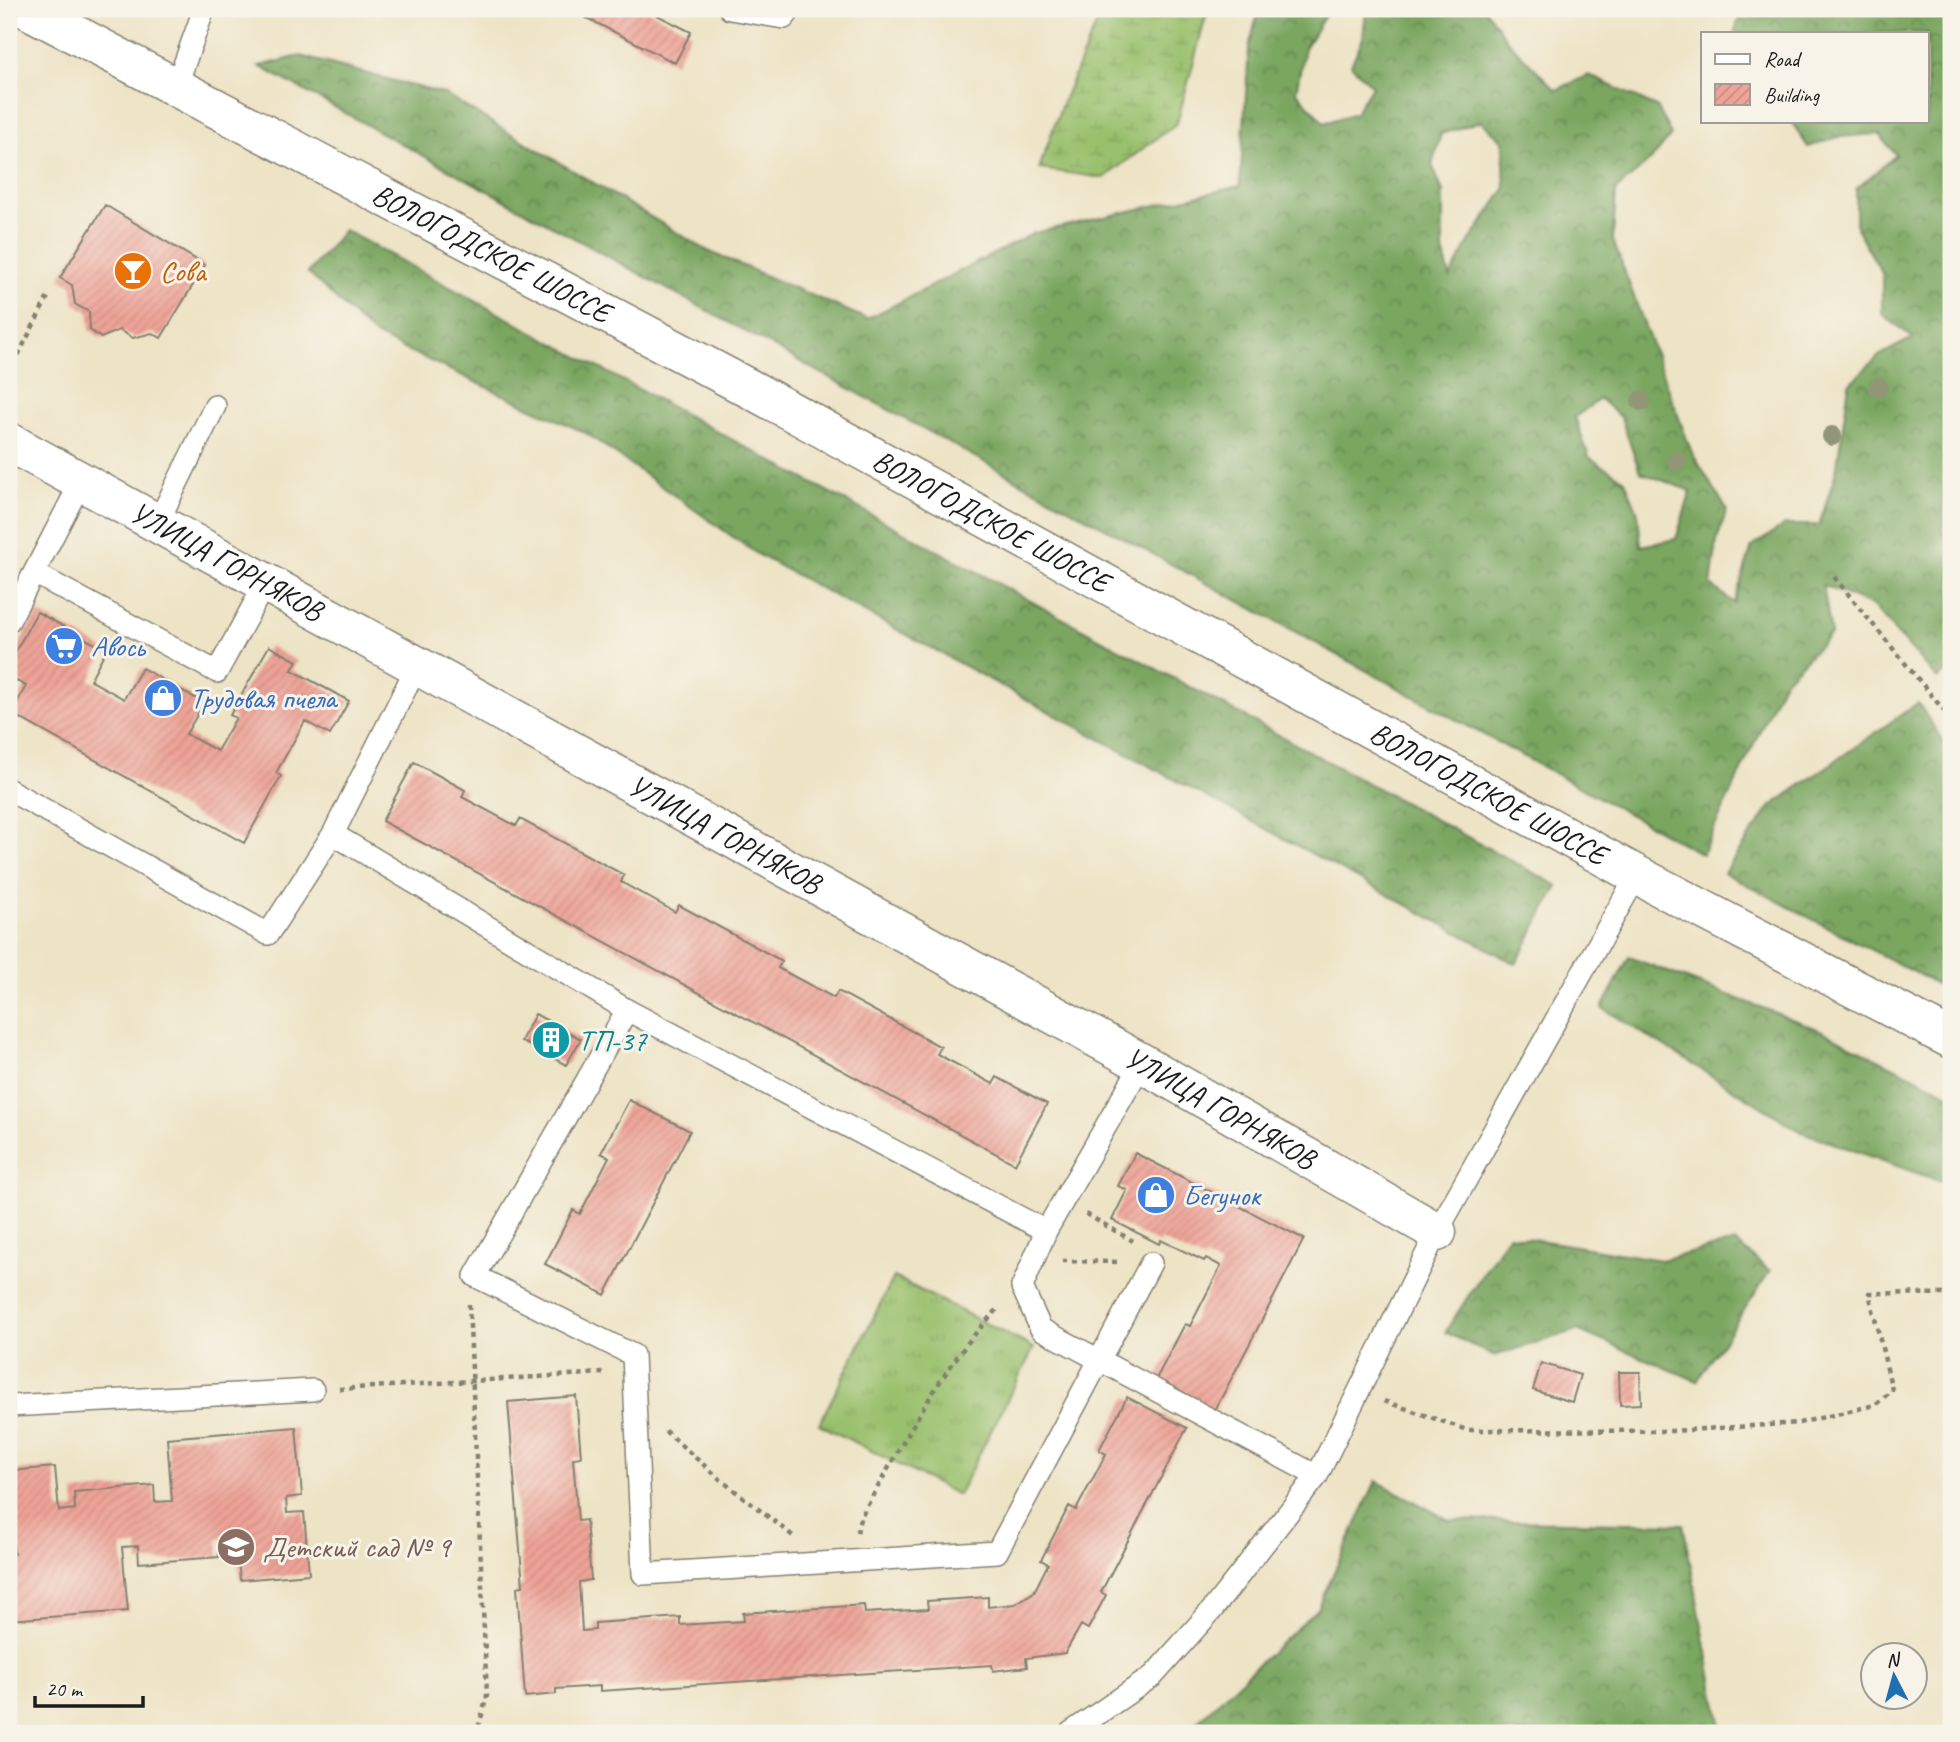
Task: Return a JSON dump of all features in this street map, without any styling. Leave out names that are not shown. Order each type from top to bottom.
[{"type":"main road","name":"ВОЛОГОДСКОЕ ШОССЕ","points":[[27,9],[754,391],[1637,875],[1951,1039]]},
{"type":"main road","name":"УЛИЦА ГОРНЯКОВ","points":[[9,442],[1142,1063],[1437,1232]]},
{"type":"lane","points":[[176,87],[204,9]]},
{"type":"lane","points":[[730,9],[784,18],[791,9]]},
{"type":"lane","points":[[158,522],[215,406]]},
{"type":"lane","points":[[9,621],[82,480]]},
{"type":"lane","points":[[34,573],[217,671],[266,582]]},
{"type":"lane","points":[[9,790],[268,934],[333,834],[417,666]]},
{"type":"lane","points":[[333,834],[627,1010],[1046,1231]]},
{"type":"lane","points":[[1070,1733],[1153,1676],[1212,1610],[1317,1476],[1437,1232],[1637,875]]},
{"type":"lane","points":[[627,1010],[475,1276],[633,1355],[643,1574],[997,1552],[1151,1263]]},
{"type":"lane","points":[[1142,1063],[1046,1231],[1022,1287],[1041,1329],[1317,1476]]},
{"type":"lane","points":[[9,1406],[313,1390]]},
{"type":"path","points":[[9,373],[50,293]]},
{"type":"path","points":[[1834,577],[1951,719]]},
{"type":"path","points":[[1064,1201],[1135,1242],[1151,1263]]},
{"type":"path","points":[[1034,1260],[1151,1263]]},
{"type":"path","points":[[475,1276],[468,1291],[487,1696],[477,1733]]},
{"type":"path","points":[[851,1561],[860,1518],[945,1374],[980,1326],[1022,1287]]},
{"type":"path","points":[[1359,1393],[1467,1430],[1672,1430],[1799,1423],[1875,1405],[1892,1390],[1869,1293],[1951,1294]]},
{"type":"path","points":[[313,1390],[634,1371]]},
{"type":"path","points":[[635,1405],[721,1480],[826,1562]]},
{"type":"green space","points":[[1103,9],[1208,9],[1177,123],[1104,178],[1039,169],[1063,101]]},
{"type":"green space","points":[[1259,9],[1329,9],[1305,48],[1296,91],[1324,123],[1355,113],[1372,86],[1351,65],[1363,38],[1366,9],[1485,9],[1506,39],[1556,90],[1589,75],[1658,108],[1671,135],[1651,160],[1616,190],[1613,240],[1692,453],[1727,510],[1717,540],[1711,585],[1734,603],[1752,547],[1785,525],[1819,525],[1836,472],[1849,384],[1880,355],[1913,338],[1882,314],[1882,273],[1856,228],[1856,189],[1896,155],[1879,134],[1838,137],[1808,147],[1792,122],[1928,122],[1928,32],[1735,30],[1743,9],[1951,9],[1951,484],[1945,491],[1943,534],[1951,534],[1951,668],[1937,679],[1873,606],[1823,585],[1831,634],[1783,682],[1702,854],[259,66],[300,56],[444,94],[708,251],[867,319],[1034,233],[1240,186],[1249,47]],"holes":[[[1481,121],[1503,141],[1505,189],[1471,239],[1450,277],[1443,250],[1443,192],[1432,165],[1441,134]],[[1600,399],[1621,418],[1640,472],[1691,491],[1676,539],[1641,546],[1638,513],[1625,480],[1589,457],[1575,417]]]},
{"type":"green space","points":[[344,230],[1558,886],[1516,964],[757,554],[586,433],[374,335],[308,273]]},
{"type":"green space","points":[[1918,703],[1951,753],[1951,989],[1948,990],[1724,873],[1771,806]]},
{"type":"green space","points":[[1629,957],[1818,1029],[1951,1095],[1951,1176],[1939,1181],[1802,1132],[1602,1008]]},
{"type":"green space","points":[[1508,1235],[1661,1260],[1735,1242],[1770,1271],[1697,1381],[1577,1330],[1494,1356],[1445,1332]]},
{"type":"green space","points":[[894,1277],[1034,1348],[958,1495],[819,1424]]},
{"type":"green space","points":[[1376,1481],[1449,1520],[1683,1524],[1722,1733],[1185,1733],[1317,1609]]},
{"type":"building","points":[[569,9],[645,9],[691,32],[675,63]]},
{"type":"building","name":"Сова","points":[[105,205],[205,265],[161,338],[152,333],[133,338],[119,330],[101,338],[90,330],[89,312],[75,304],[72,285],[60,278]]},
{"type":"building","points":[[37,612],[106,650],[90,680],[124,699],[142,668],[204,703],[186,734],[217,751],[236,718],[230,715],[269,646],[297,661],[292,670],[349,701],[330,735],[305,721],[276,773],[281,776],[244,843],[11,713],[26,686],[9,677],[9,663]]},
{"type":"building","points":[[414,762],[465,790],[462,797],[516,826],[520,819],[624,875],[621,882],[675,912],[679,905],[782,961],[778,968],[834,998],[838,991],[941,1047],[937,1054],[993,1084],[997,1077],[1047,1104],[1015,1164],[382,821]]},
{"type":"building","name":"ТП-37","points":[[535,1014],[581,1039],[566,1065],[521,1041]]},
{"type":"building","points":[[629,1100],[690,1131],[605,1295],[545,1264],[573,1210],[580,1214],[609,1157],[601,1153]]},
{"type":"building","points":[[1135,1153],[1304,1239],[1212,1416],[1184,1401],[1187,1395],[1156,1379],[1185,1324],[1190,1326],[1221,1266],[1206,1258],[1204,1261],[1161,1240],[1159,1244],[1112,1220],[1127,1190],[1118,1186]]},
{"type":"building","points":[[1541,1363],[1580,1375],[1572,1402],[1533,1390]]},
{"type":"building","points":[[1619,1372],[1640,1372],[1641,1404],[1620,1405]]},
{"type":"building","points":[[576,1396],[581,1457],[573,1458],[578,1521],[586,1520],[591,1580],[579,1582],[582,1631],[595,1630],[595,1623],[680,1617],[680,1625],[744,1621],[743,1613],[864,1605],[865,1613],[928,1609],[927,1601],[988,1597],[988,1607],[1015,1604],[1034,1592],[1048,1564],[1041,1560],[1069,1506],[1076,1510],[1106,1454],[1099,1450],[1127,1397],[1187,1428],[1101,1592],[1106,1595],[1088,1629],[1081,1625],[1065,1653],[1026,1658],[1027,1667],[993,1671],[992,1665],[600,1691],[600,1686],[556,1689],[556,1694],[525,1697],[517,1587],[523,1586],[508,1402]]},
{"type":"building","points":[[296,1427],[302,1496],[286,1498],[287,1513],[304,1512],[309,1574],[240,1580],[236,1538],[218,1539],[219,1557],[139,1563],[138,1546],[122,1547],[128,1611],[9,1620],[9,1554],[14,1554],[12,1536],[9,1537],[9,1471],[55,1467],[59,1511],[75,1509],[74,1492],[154,1485],[155,1502],[172,1501],[167,1438]]},
{"type":"place","name":"Сова","points":[[133,271]]},
{"type":"place","name":"Авось","points":[[64,646]]},
{"type":"place","name":"Трудовая пчела","points":[[163,698]]},
{"type":"place","name":"ТП-37","points":[[551,1040]]},
{"type":"place","name":"Бегунок","points":[[1156,1195]]},
{"type":"place","name":"Детский сад № 9","points":[[236,1547]]}]
